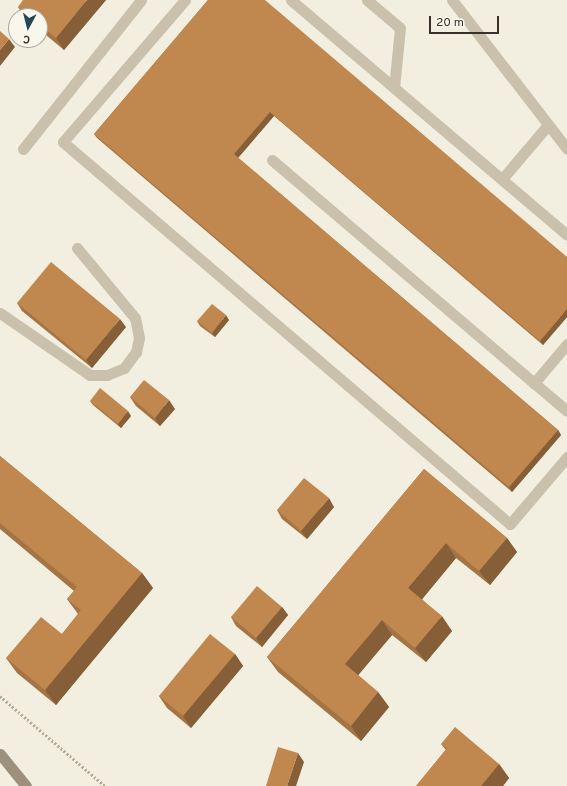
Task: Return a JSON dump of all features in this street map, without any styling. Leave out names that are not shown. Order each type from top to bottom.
[{"type":"main road","points":[[0,754],[26,786]]},
{"type":"lane","points":[[23,149],[141,0]]},
{"type":"lane","points":[[185,0],[63,142],[510,524],[567,458]]},
{"type":"lane","points":[[291,0],[567,235]]},
{"type":"lane","points":[[367,0],[400,28],[394,88]]},
{"type":"lane","points":[[452,0],[567,150]]},
{"type":"lane","points":[[502,179],[548,125]]},
{"type":"lane","points":[[272,160],[567,411]]},
{"type":"lane","points":[[0,313],[90,375],[107,375],[124,368],[136,352],[139,338],[135,318],[77,248]]},
{"type":"lane","points":[[534,383],[567,344]]},
{"type":"path","points":[[0,696],[105,786]]},
{"type":"building","points":[[23,0],[87,0],[56,38],[48,32],[48,8],[18,7]]},
{"type":"building","points":[[208,0],[265,0],[567,257],[567,309],[540,341],[270,112],[234,154],[558,430],[509,487],[94,134]]},
{"type":"building","points":[[0,31],[8,38],[8,40],[0,50]]},
{"type":"building","points":[[51,262],[120,319],[86,360],[17,303]]},
{"type":"building","points":[[212,304],[226,315],[212,333],[197,321]]},
{"type":"building","points":[[144,380],[169,400],[155,418],[130,397]]},
{"type":"building","points":[[100,388],[128,411],[118,424],[90,401]]},
{"type":"building","points":[[0,456],[142,573],[45,690],[6,658],[41,617],[62,634],[81,610],[67,599],[77,587],[0,523]]},
{"type":"building","points":[[424,469],[507,538],[479,571],[446,543],[408,588],[442,616],[415,648],[382,620],[345,664],[378,692],[351,726],[267,657]]},
{"type":"building","points":[[304,478],[329,498],[301,531],[277,510]]},
{"type":"building","points":[[257,586],[282,607],[256,638],[231,617]]},
{"type":"building","points":[[210,634],[235,654],[183,716],[159,696]]},
{"type":"building","points":[[455,727],[499,764],[481,786],[416,786],[447,748],[441,744]]},
{"type":"building","points":[[278,747],[298,753],[287,786],[266,786]]}]
